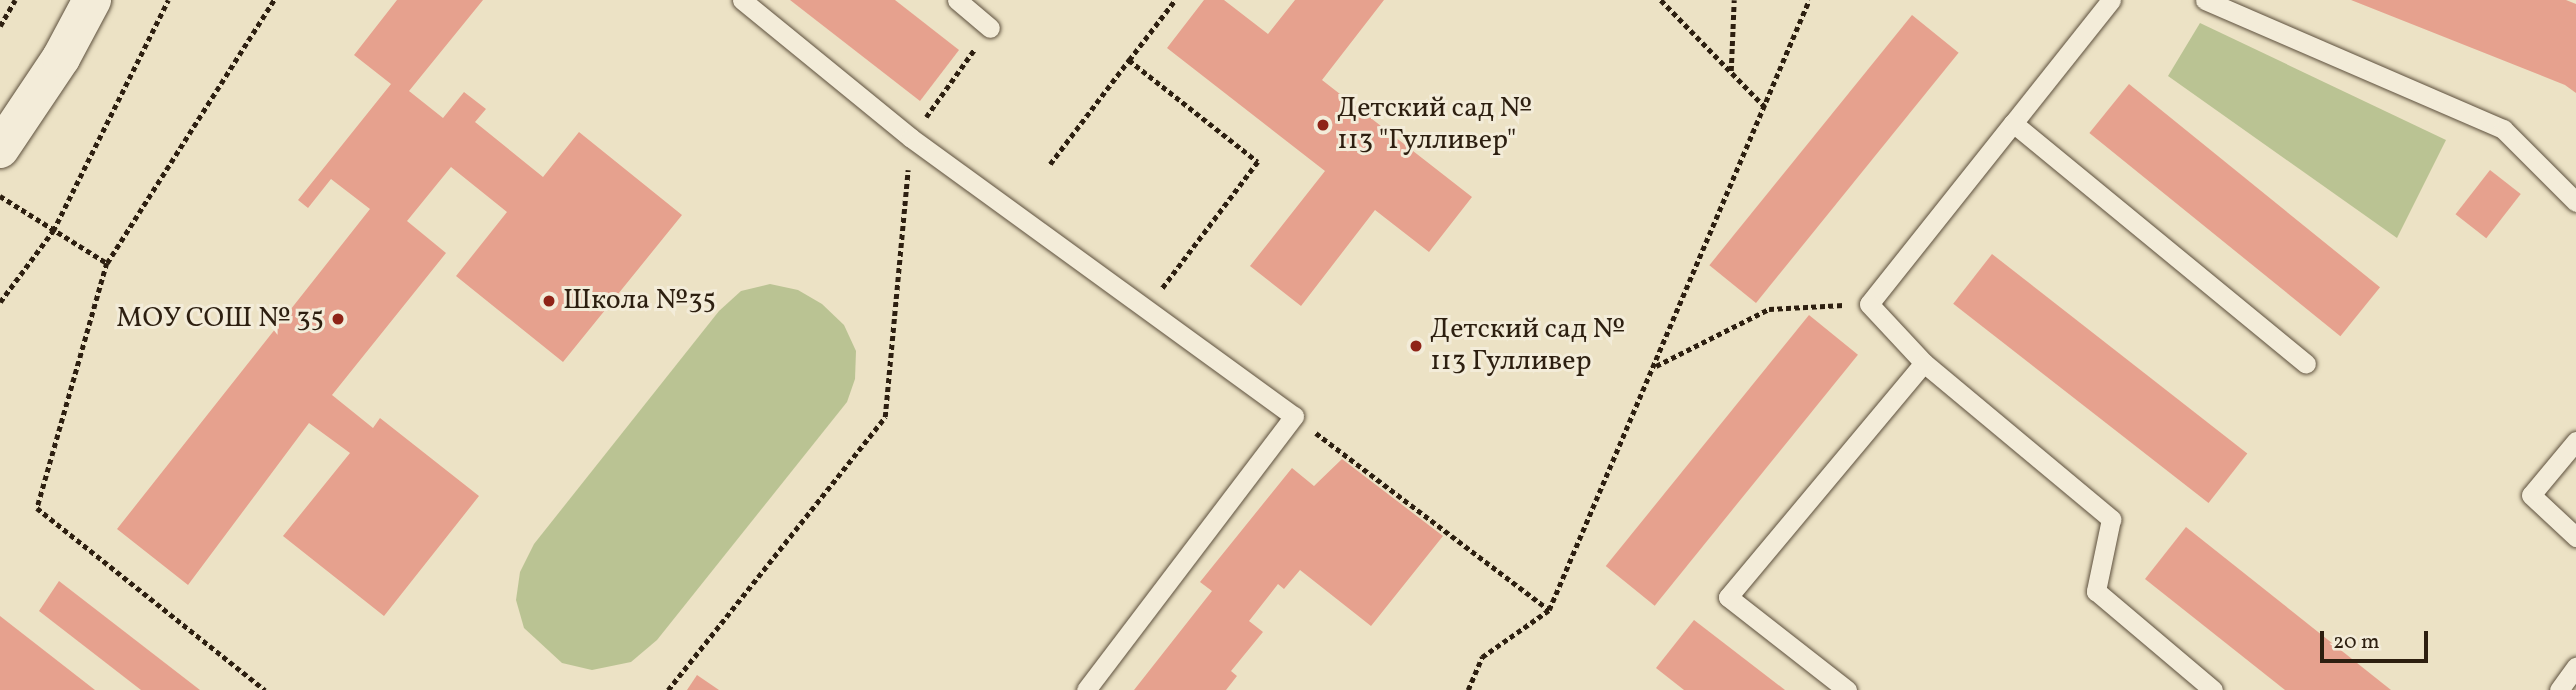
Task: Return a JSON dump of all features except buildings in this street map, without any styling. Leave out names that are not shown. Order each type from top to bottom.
[{"type":"street","points":[[0,149],[61,58],[92,0]]},
{"type":"lane","points":[[741,0],[911,138],[1294,416],[1086,690]]},
{"type":"lane","points":[[2111,0],[1869,304],[1924,363],[2111,519],[2096,592],[2213,690]]},
{"type":"lane","points":[[2205,0],[2502,129],[2576,202]]},
{"type":"lane","points":[[969,4],[990,28]]},
{"type":"lane","points":[[2013,124],[2306,364]]},
{"type":"lane","points":[[1847,690],[1728,597],[1924,363]]},
{"type":"lane","points":[[2576,441],[2531,495],[2576,537]]},
{"type":"lane","points":[[2559,690],[2576,667]]},
{"type":"path","points":[[0,26],[15,0]]},
{"type":"path","points":[[0,302],[54,231],[168,0]]},
{"type":"path","points":[[265,690],[37,508],[107,263],[274,0]]},
{"type":"path","points":[[1050,164],[1175,0]]},
{"type":"path","points":[[1661,0],[1765,107]]},
{"type":"path","points":[[1730,72],[1734,0]]},
{"type":"path","points":[[1468,690],[1482,657],[1549,610],[1809,0]]},
{"type":"path","points":[[668,690],[885,417],[911,138],[990,28]]},
{"type":"path","points":[[1129,60],[1258,162],[1147,309]]},
{"type":"path","points":[[0,196],[107,263]]},
{"type":"path","points":[[1655,366],[1769,309],[1869,304]]},
{"type":"path","points":[[1294,416],[1549,610]]},
{"type":"green space","points":[[2200,23],[2446,140],[2397,238],[2168,76]]},
{"type":"green space","points":[[770,284],[798,290],[822,304],[844,325],[856,351],[855,379],[847,402],[657,640],[631,662],[592,670],[562,663],[524,628],[516,600],[520,572],[534,544],[719,311],[741,291]]},
{"type":"place","name":"Детский сад № 113 \"Гулливер\"","points":[[1323,125]]},
{"type":"place","name":"Школа №35","points":[[549,301]]},
{"type":"place","name":"МОУ СОШ № 35","points":[[338,319]]},
{"type":"place","name":"Детский сад № 113 Гулливер","points":[[1416,346]]}]
